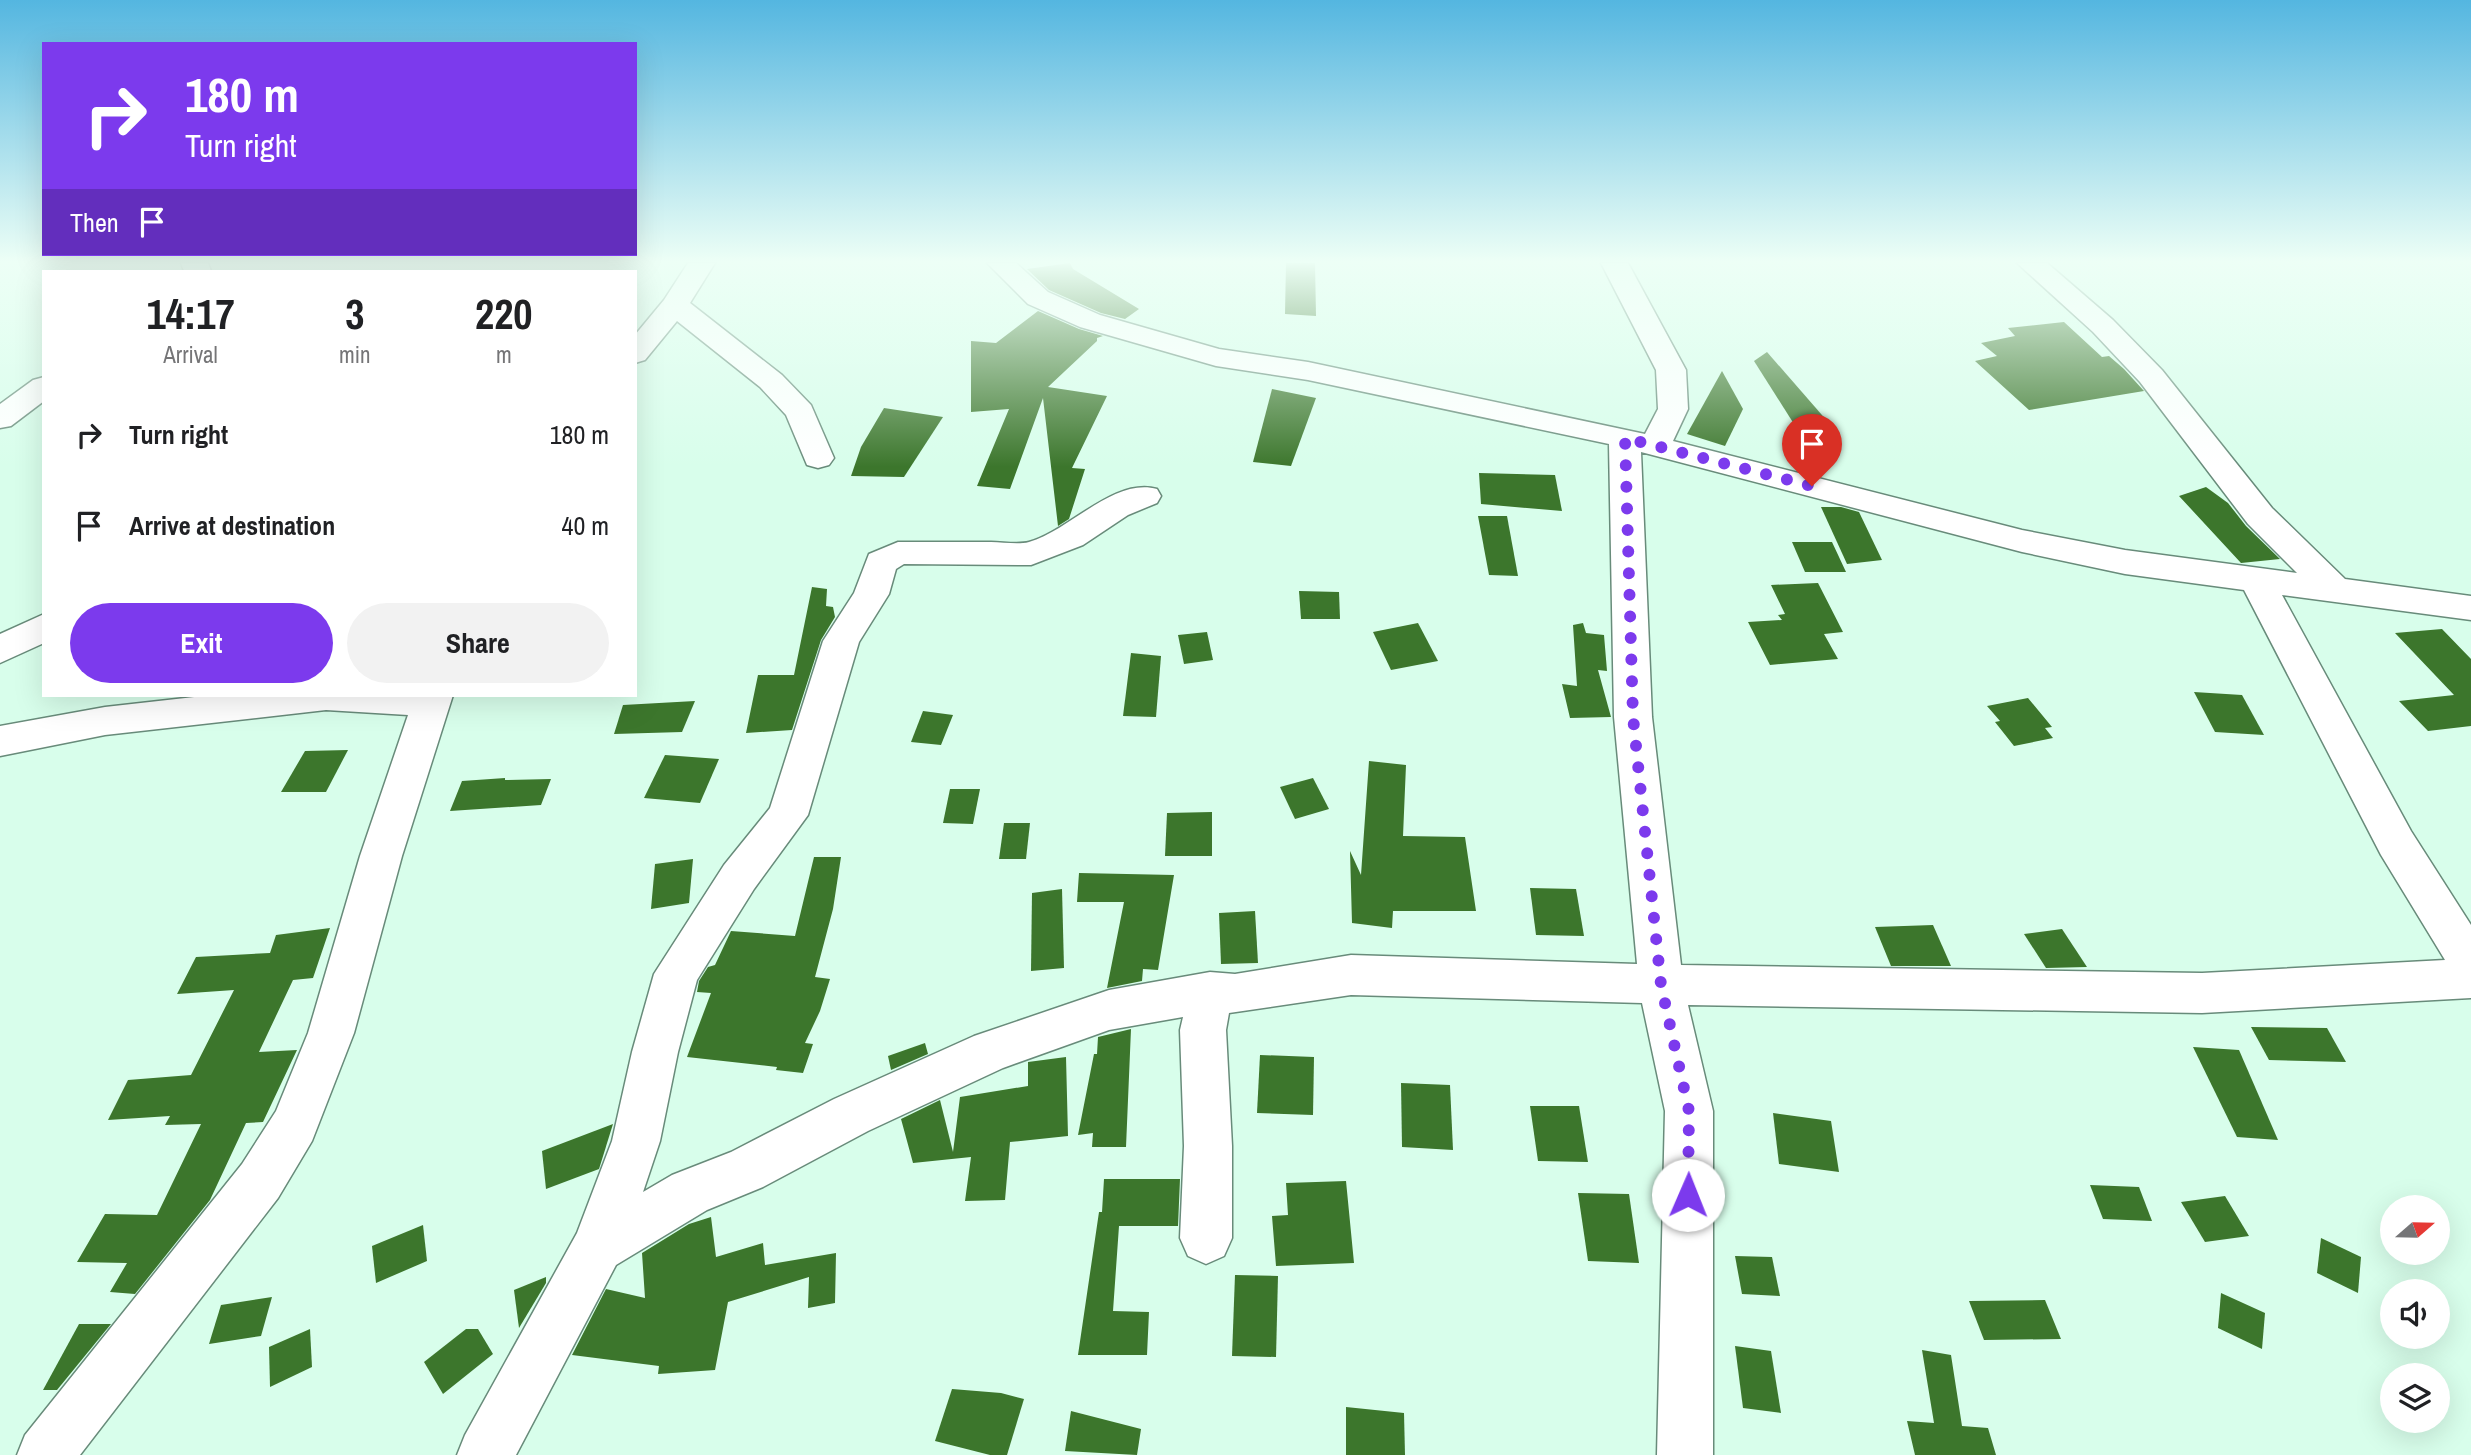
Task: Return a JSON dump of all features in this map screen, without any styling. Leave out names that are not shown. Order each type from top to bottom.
[{"type":"street","points":[[637,352],[654,331]]},
{"type":"street","points":[[708,331],[771,381],[793,404],[809,430],[818,458]]},
{"type":"street","points":[[1123,331],[1216,357],[1308,371],[1640,442],[2022,541],[2125,562],[2471,608]]},
{"type":"street","points":[[1650,331],[1671,370],[1672,410],[1640,442],[1633,717],[1661,985],[1689,1111],[1685,1455]]},
{"type":"street","points":[[2108,331],[2151,376],[2260,516],[2334,589]]},
{"type":"street","points":[[0,419],[42,388]]},
{"type":"street","points":[[485,1455],[598,1247],[636,1141],[655,1052],[676,974],[739,877],[788,815],[841,641],[871,594],[881,562],[898,553],[1031,554],[1071,537],[1116,508],[1144,496]]},
{"type":"street","points":[[2256,579],[2396,843],[2471,963]]},
{"type":"street","points":[[0,650],[42,628]]},
{"type":"street","points":[[0,741],[105,721],[317,697]]},
{"type":"street","points":[[45,1455],[260,1181],[295,1125],[331,1033],[381,856],[433,699],[362,697]]},
{"type":"street","points":[[598,1247],[690,1192],[746,1170],[851,1115],[990,1051],[1109,1010],[1210,992],[1236,994],[1351,975],[1661,985],[2202,993],[2471,978]]},
{"type":"street","points":[[1206,1238],[1208,1146],[1203,1030],[1210,992]]},
{"type":"building","points":[[1012,331],[1086,331],[1103,336],[1097,338],[1097,341],[1048,387],[1107,396],[1072,468],[1085,469],[1069,519],[1058,526],[1043,398],[1010,489],[977,486],[1009,409],[971,412],[971,341],[996,343]]},
{"type":"building","points":[[2011,331],[2074,331],[2102,357],[2109,356],[2144,391],[2029,410],[1975,361],[1997,356],[1981,343],[2015,336]]},
{"type":"building","points":[[1767,352],[1835,430],[1799,432],[1754,361]]},
{"type":"building","points":[[1722,371],[1743,409],[1725,446],[1687,434]]},
{"type":"building","points":[[1272,389],[1316,398],[1291,466],[1253,462]]},
{"type":"building","points":[[884,408],[943,417],[904,477],[851,476],[861,447]]},
{"type":"building","points":[[1479,473],[1555,475],[1562,511],[1481,504]]},
{"type":"building","points":[[2206,487],[2228,503],[2246,526],[2280,559],[2241,563],[2179,496]]},
{"type":"building","points":[[1821,507],[1841,507],[1859,512],[1882,560],[1847,564]]},
{"type":"building","points":[[1478,516],[1507,516],[1518,576],[1489,575]]},
{"type":"building","points":[[1792,542],[1832,542],[1846,572],[1805,572]]},
{"type":"building","points":[[1818,583],[1843,632],[1824,634],[1838,659],[1770,665],[1748,622],[1782,620],[1778,615],[1785,614],[1771,585]]},
{"type":"building","points":[[812,587],[827,589],[826,606],[833,607],[835,617],[821,640],[792,730],[746,733],[758,675],[794,675]]},
{"type":"building","points":[[1299,591],[1339,592],[1340,619],[1301,619]]},
{"type":"building","points":[[1418,623],[1438,661],[1391,670],[1373,632]]},
{"type":"building","points":[[1583,623],[1586,633],[1604,635],[1607,671],[1598,670],[1611,717],[1570,718],[1562,684],[1577,686],[1573,625]]},
{"type":"building","points":[[2442,629],[2471,659],[2471,726],[2428,731],[2399,701],[2454,695],[2395,633]]},
{"type":"building","points":[[1207,632],[1213,660],[1184,664],[1178,635]]},
{"type":"building","points":[[1131,653],[1161,656],[1156,717],[1123,716]]},
{"type":"building","points":[[2194,692],[2242,695],[2264,735],[2215,732]]},
{"type":"building","points":[[2028,698],[2052,727],[2045,728],[2053,738],[2014,746],[1995,722],[2000,721],[1987,706]]},
{"type":"building","points":[[695,701],[682,732],[614,734],[623,705]]},
{"type":"building","points":[[923,711],[953,715],[941,745],[911,742]]},
{"type":"building","points":[[348,750],[326,792],[281,792],[305,751]]},
{"type":"building","points":[[665,755],[719,759],[700,803],[644,798]]},
{"type":"building","points":[[1369,761],[1406,765],[1403,836],[1465,837],[1476,911],[1393,911],[1392,928],[1352,923],[1350,851],[1361,875]]},
{"type":"building","points":[[1313,778],[1329,809],[1295,819],[1280,787]]},
{"type":"building","points":[[551,779],[541,805],[450,811],[462,781]]},
{"type":"building","points":[[950,789],[980,789],[973,824],[943,823]]},
{"type":"building","points":[[1212,812],[1212,856],[1165,856],[1167,813]]},
{"type":"building","points":[[1004,823],[1030,823],[1026,859],[999,859]]},
{"type":"building","points":[[814,857],[841,857],[833,909],[815,977],[830,979],[820,1011],[805,1043],[813,1044],[803,1073],[776,1070],[777,1067],[687,1057],[711,993],[697,992],[699,981],[708,967],[715,965],[731,931],[795,936]]},
{"type":"building","points":[[693,859],[689,903],[651,909],[655,864]]},
{"type":"building","points":[[1079,873],[1174,875],[1158,970],[1143,969],[1142,981],[1107,988],[1124,902],[1077,902]]},
{"type":"building","points":[[1530,888],[1576,889],[1584,936],[1536,935]]},
{"type":"building","points":[[1062,889],[1064,968],[1031,971],[1032,893]]},
{"type":"building","points":[[1255,911],[1258,963],[1221,964],[1219,913]]},
{"type":"building","points":[[1933,925],[1951,966],[1891,966],[1875,927]]},
{"type":"building","points":[[330,928],[313,978],[293,980],[259,1052],[297,1050],[263,1122],[246,1123],[210,1200],[135,1294],[110,1292],[127,1263],[77,1262],[105,1214],[157,1215],[201,1124],[165,1125],[170,1116],[108,1120],[128,1080],[191,1075],[234,990],[177,994],[196,957],[270,953],[276,935]]},
{"type":"building","points":[[2062,929],[2087,967],[2046,968],[2024,934]]},
{"type":"building","points":[[2251,1027],[2327,1028],[2346,1062],[2269,1060]]},
{"type":"building","points":[[1131,1029],[1126,1147],[1092,1147],[1093,1133],[1078,1135],[1094,1054],[1097,1054],[1098,1037]]},
{"type":"building","points":[[925,1043],[928,1054],[891,1070],[888,1056]]},
{"type":"building","points":[[2193,1047],[2239,1050],[2278,1140],[2237,1137]]},
{"type":"building","points":[[1260,1055],[1314,1057],[1313,1115],[1257,1113]]},
{"type":"building","points":[[1066,1057],[1068,1136],[1010,1142],[1005,1200],[965,1201],[971,1157],[913,1163],[901,1119],[940,1100],[953,1152],[960,1097],[1028,1086],[1028,1062]]},
{"type":"building","points":[[1401,1083],[1450,1085],[1453,1150],[1402,1147]]},
{"type":"building","points":[[1530,1106],[1579,1106],[1588,1162],[1538,1161]]},
{"type":"building","points":[[1773,1113],[1831,1121],[1839,1172],[1779,1164]]},
{"type":"building","points":[[613,1124],[599,1169],[546,1189],[542,1151]]},
{"type":"building","points":[[1104,1179],[1180,1179],[1178,1226],[1119,1226],[1113,1311],[1149,1312],[1147,1355],[1078,1355],[1099,1212],[1102,1212]]},
{"type":"building","points":[[1346,1181],[1354,1263],[1276,1266],[1272,1216],[1288,1215],[1286,1183]]},
{"type":"building","points":[[2090,1185],[2139,1187],[2152,1221],[2103,1219]]},
{"type":"building","points":[[1578,1193],[1629,1194],[1639,1263],[1588,1261]]},
{"type":"building","points":[[2225,1196],[2249,1236],[2205,1242],[2181,1202]]},
{"type":"building","points":[[711,1217],[716,1257],[763,1243],[765,1265],[836,1253],[835,1303],[808,1308],[809,1277],[728,1302],[715,1370],[658,1374],[659,1366],[572,1355],[606,1289],[645,1298],[642,1253],[689,1224]]},
{"type":"building","points":[[423,1225],[427,1261],[376,1283],[372,1246]]},
{"type":"building","points":[[2321,1238],[2361,1257],[2358,1293],[2317,1273]]},
{"type":"building","points":[[1735,1256],[1772,1257],[1780,1296],[1742,1294]]},
{"type":"building","points":[[1235,1275],[1278,1276],[1276,1357],[1232,1356]]},
{"type":"building","points":[[546,1277],[546,1283],[519,1328],[514,1290]]},
{"type":"building","points":[[2221,1293],[2265,1313],[2262,1349],[2218,1328]]},
{"type":"building","points":[[272,1297],[261,1336],[209,1344],[221,1305]]},
{"type":"building","points":[[2045,1300],[2061,1339],[1984,1340],[1969,1301]]},
{"type":"building","points":[[79,1324],[111,1324],[57,1390],[43,1390]]},
{"type":"building","points":[[310,1329],[312,1367],[270,1387],[269,1347]]},
{"type":"building","points":[[466,1329],[478,1329],[493,1354],[443,1394],[424,1362]]},
{"type":"building","points":[[1735,1346],[1771,1351],[1781,1413],[1743,1408]]},
{"type":"building","points":[[1922,1350],[1951,1355],[1962,1426],[1988,1428],[1996,1455],[1915,1455],[1907,1421],[1934,1423]]},
{"type":"building","points":[[952,1389],[1001,1393],[1024,1399],[1007,1455],[990,1455],[935,1441]]},
{"type":"building","points":[[1346,1407],[1404,1413],[1405,1455],[1346,1455]]},
{"type":"building","points":[[1071,1411],[1141,1429],[1137,1455],[1065,1451]]},
{"type":"route","points":[[1688,1195],[1689,1111],[1661,985],[1633,717],[1625,438],[1812,486]]}]
